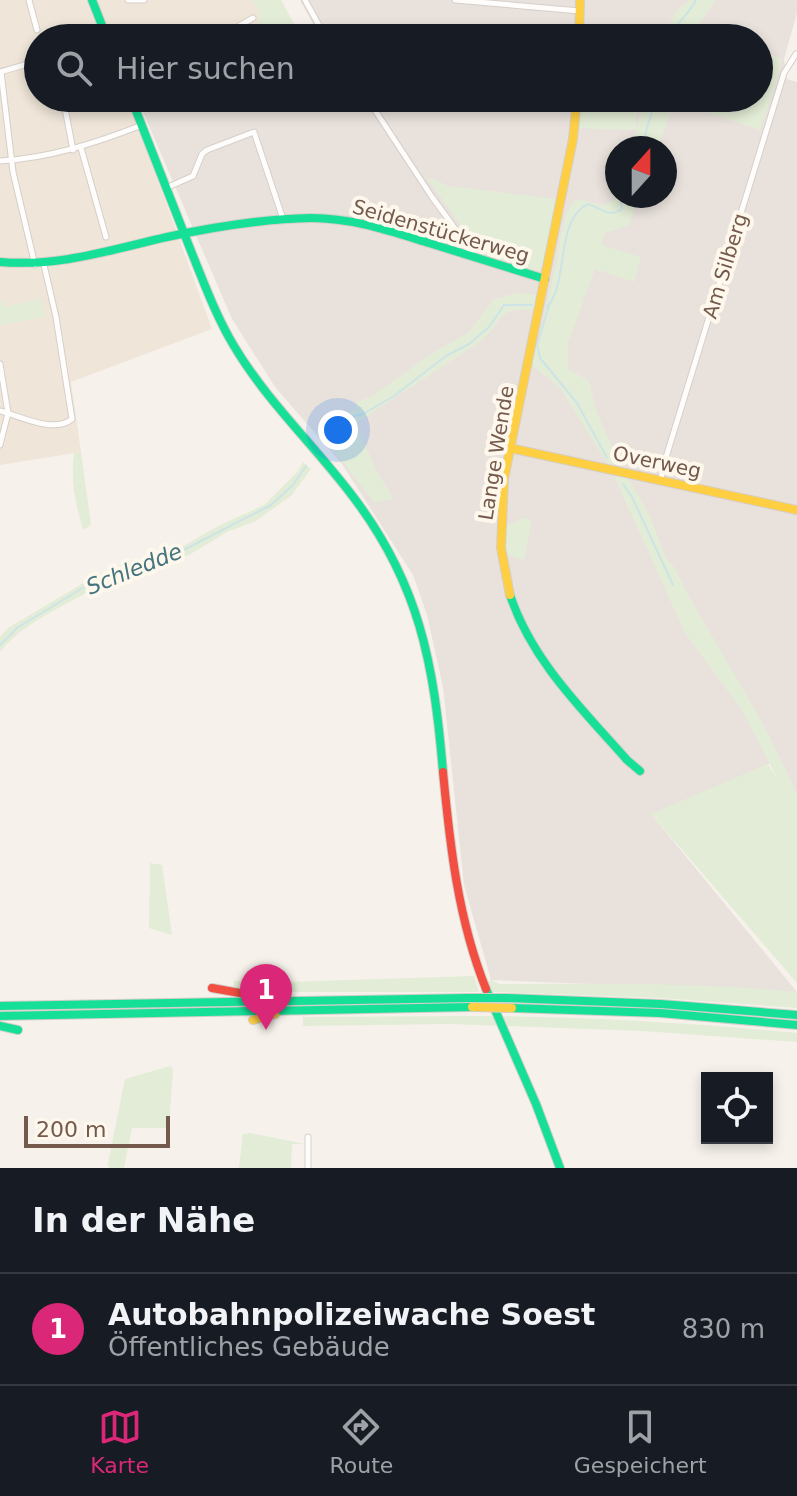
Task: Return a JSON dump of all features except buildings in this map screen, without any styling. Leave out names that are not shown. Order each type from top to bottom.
[{"type":"main road","points":[[92,0],[101,24]]},
{"type":"main road","points":[[580,0],[580,24]]},
{"type":"main road","points":[[137,112],[213,305],[240,356],[268,396],[368,513],[393,555],[416,607],[435,685],[451,860],[462,917],[478,973],[560,1168]]},
{"type":"main road","name":"Lange Wende","points":[[576,112],[573,139],[510,448],[501,499],[499,541],[507,589],[516,615],[530,640],[557,679],[640,771]]},
{"type":"main road","name":"Seidenstückerweg","points":[[0,262],[40,266],[184,234],[283,219],[335,218],[362,222],[545,279]]},
{"type":"main road","name":"Overweg","points":[[510,448],[797,510]]},
{"type":"main road","points":[[212,988],[281,1007]]},
{"type":"main road","points":[[0,1016],[468,998],[661,1004],[797,1015]]},
{"type":"main road","points":[[0,1006],[472,1007],[660,1013],[797,1025]]},
{"type":"main road","points":[[253,1020],[281,1007]]},
{"type":"main road","points":[[0,1026],[18,1030]]},
{"type":"street","points":[[29,0],[35,24]]},
{"type":"street","points":[[128,0],[144,0]]},
{"type":"street","points":[[305,0],[318,24]]},
{"type":"street","points":[[455,0],[580,11]]},
{"type":"street","points":[[242,24],[253,18]]},
{"type":"street","name":"Am Silberg","points":[[773,109],[784,73],[796,54]]},
{"type":"street","points":[[0,411],[55,425],[71,422],[72,418],[56,317],[11,160],[1,72],[24,65]]},
{"type":"street","points":[[66,112],[73,150]]},
{"type":"street","points":[[376,112],[472,256]]},
{"type":"street","name":"Am Silberg","points":[[661,480],[772,112]]},
{"type":"street","points":[[0,161],[81,148],[142,125]]},
{"type":"street","points":[[166,188],[193,176],[202,154],[207,150],[254,132],[283,219]]},
{"type":"street","points":[[81,148],[106,237]]},
{"type":"street","points":[[0,364],[8,413],[1,448]]},
{"type":"street","points":[[308,1137],[308,1168]]},
{"type":"shaded area","points":[[0,0],[281,0],[294,24],[24,24],[24,112],[133,112],[212,329],[71,382],[81,452],[0,465],[0,325],[44,317],[5,307],[4,301],[0,302]]},
{"type":"shaded area","points":[[300,0],[797,0],[797,13],[784,59],[787,79],[797,82],[797,794],[780,759],[652,815],[797,992],[491,980],[464,885],[443,687],[427,615],[413,575],[342,464],[275,387],[232,319],[143,112],[773,112],[773,24],[313,24]]},
{"type":"green space","points":[[253,0],[281,0],[294,24],[257,24],[259,13]]},
{"type":"green space","points":[[690,0],[716,0],[699,24],[670,24],[676,11]]},
{"type":"green space","points":[[773,56],[783,59],[773,90]]},
{"type":"green space","points":[[580,112],[638,112],[636,130],[578,128]]},
{"type":"green space","points":[[640,112],[671,112],[662,136],[635,136]]},
{"type":"green space","points":[[705,112],[766,112],[760,130]]},
{"type":"green space","points":[[432,178],[448,186],[556,199],[543,265],[539,271],[484,257],[428,180]]},
{"type":"green space","points":[[576,199],[604,205],[605,208],[635,208],[629,225],[605,233],[601,245],[641,257],[634,282],[595,269],[568,343],[568,369],[589,381],[596,410],[620,464],[607,463],[560,388],[532,365],[567,214]]},
{"type":"green space","points":[[518,293],[537,295],[534,310],[506,313],[481,341],[355,424],[394,499],[374,502],[327,442],[316,433],[321,423],[357,409],[357,402],[371,397],[428,356],[469,332],[494,299]]},
{"type":"green space","points":[[40,298],[45,317],[0,325],[0,302],[4,301],[6,307]]},
{"type":"green space","points":[[81,452],[91,525],[83,530],[73,473],[74,453]]},
{"type":"green space","points":[[303,462],[311,469],[292,495],[256,521],[227,532],[189,555],[113,578],[109,568],[178,549],[264,505]]},
{"type":"green space","points":[[614,476],[628,478],[648,512],[667,560],[675,568],[767,731],[797,794],[797,983],[651,814],[768,764],[778,780],[742,710],[685,633]]},
{"type":"green space","points":[[523,518],[532,520],[524,560],[506,555],[504,523],[507,526]]},
{"type":"green space","points":[[102,572],[104,582],[35,621],[0,652],[0,637],[8,628]]},
{"type":"green space","points":[[150,863],[162,865],[172,935],[149,928]]},
{"type":"green space","points":[[474,976],[479,992],[253,992],[233,988],[234,981],[254,983]]},
{"type":"green space","points":[[491,980],[499,984],[685,985],[797,992],[797,1008],[660,998],[493,992],[487,982]]},
{"type":"green space","points":[[303,1017],[601,1019],[758,1029],[797,1033],[797,1042],[643,1031],[451,1024],[303,1026]]},
{"type":"green space","points":[[170,1066],[173,1069],[169,1128],[132,1128],[124,1168],[109,1168],[125,1079]]},
{"type":"green space","points":[[243,1134],[305,1144],[292,1144],[291,1168],[239,1168]]},
{"type":"waterway","name":"Schledde","points":[[678,24],[696,0]]},
{"type":"waterway","name":"Schledde","points":[[645,136],[652,112]]},
{"type":"waterway","name":"Schledde","points":[[546,308],[558,284],[566,238],[577,212],[588,204],[608,213],[622,208]]},
{"type":"waterway","name":"Schledde","points":[[322,438],[335,421],[363,414],[394,396],[446,356],[469,344],[489,327],[504,305],[532,305]]},
{"type":"waterway","points":[[549,306],[537,345],[540,358],[577,403],[607,458]]},
{"type":"waterway","name":"Schledde","points":[[0,645],[17,628],[99,578],[170,557],[271,505],[293,485],[306,466]]},
{"type":"waterway","points":[[623,484],[673,585]]},
{"type":"traffic: fast","points":[[92,0],[101,24]]},
{"type":"traffic: fast","points":[[137,112],[228,335],[260,385],[351,494],[393,559],[408,592],[428,659],[443,772]]},
{"type":"traffic: fast","points":[[0,262],[64,260],[220,227],[311,218],[371,226],[545,279]]},
{"type":"traffic: fast","points":[[510,595],[519,619],[545,663],[593,722],[640,771]]},
{"type":"traffic: fast","points":[[486,989],[560,1168]]},
{"type":"traffic: fast","points":[[0,1006],[468,998]]},
{"type":"traffic: fast","points":[[468,998],[506,998]]},
{"type":"traffic: fast","points":[[506,998],[661,1004],[797,1015]]},
{"type":"traffic: fast","points":[[0,1016],[472,1007]]},
{"type":"traffic: fast","points":[[512,1008],[660,1013],[797,1025]]},
{"type":"traffic: fast","points":[[0,1026],[18,1030]]},
{"type":"traffic: slow","points":[[579,24],[580,0]]},
{"type":"traffic: slow","points":[[510,595],[501,548],[504,479],[573,139],[576,112]]},
{"type":"traffic: slow","points":[[510,448],[797,510]]},
{"type":"traffic: slow","points":[[472,1007],[512,1008]]},
{"type":"traffic: slow","points":[[253,1020],[275,1014]]},
{"type":"traffic: jam","points":[[443,772],[452,855],[462,909],[486,989]]},
{"type":"traffic: jam","points":[[212,988],[257,996]]},
{"type":"place","name":"Autobahnpolizeiwache Soest","points":[[266,1030]]}]
